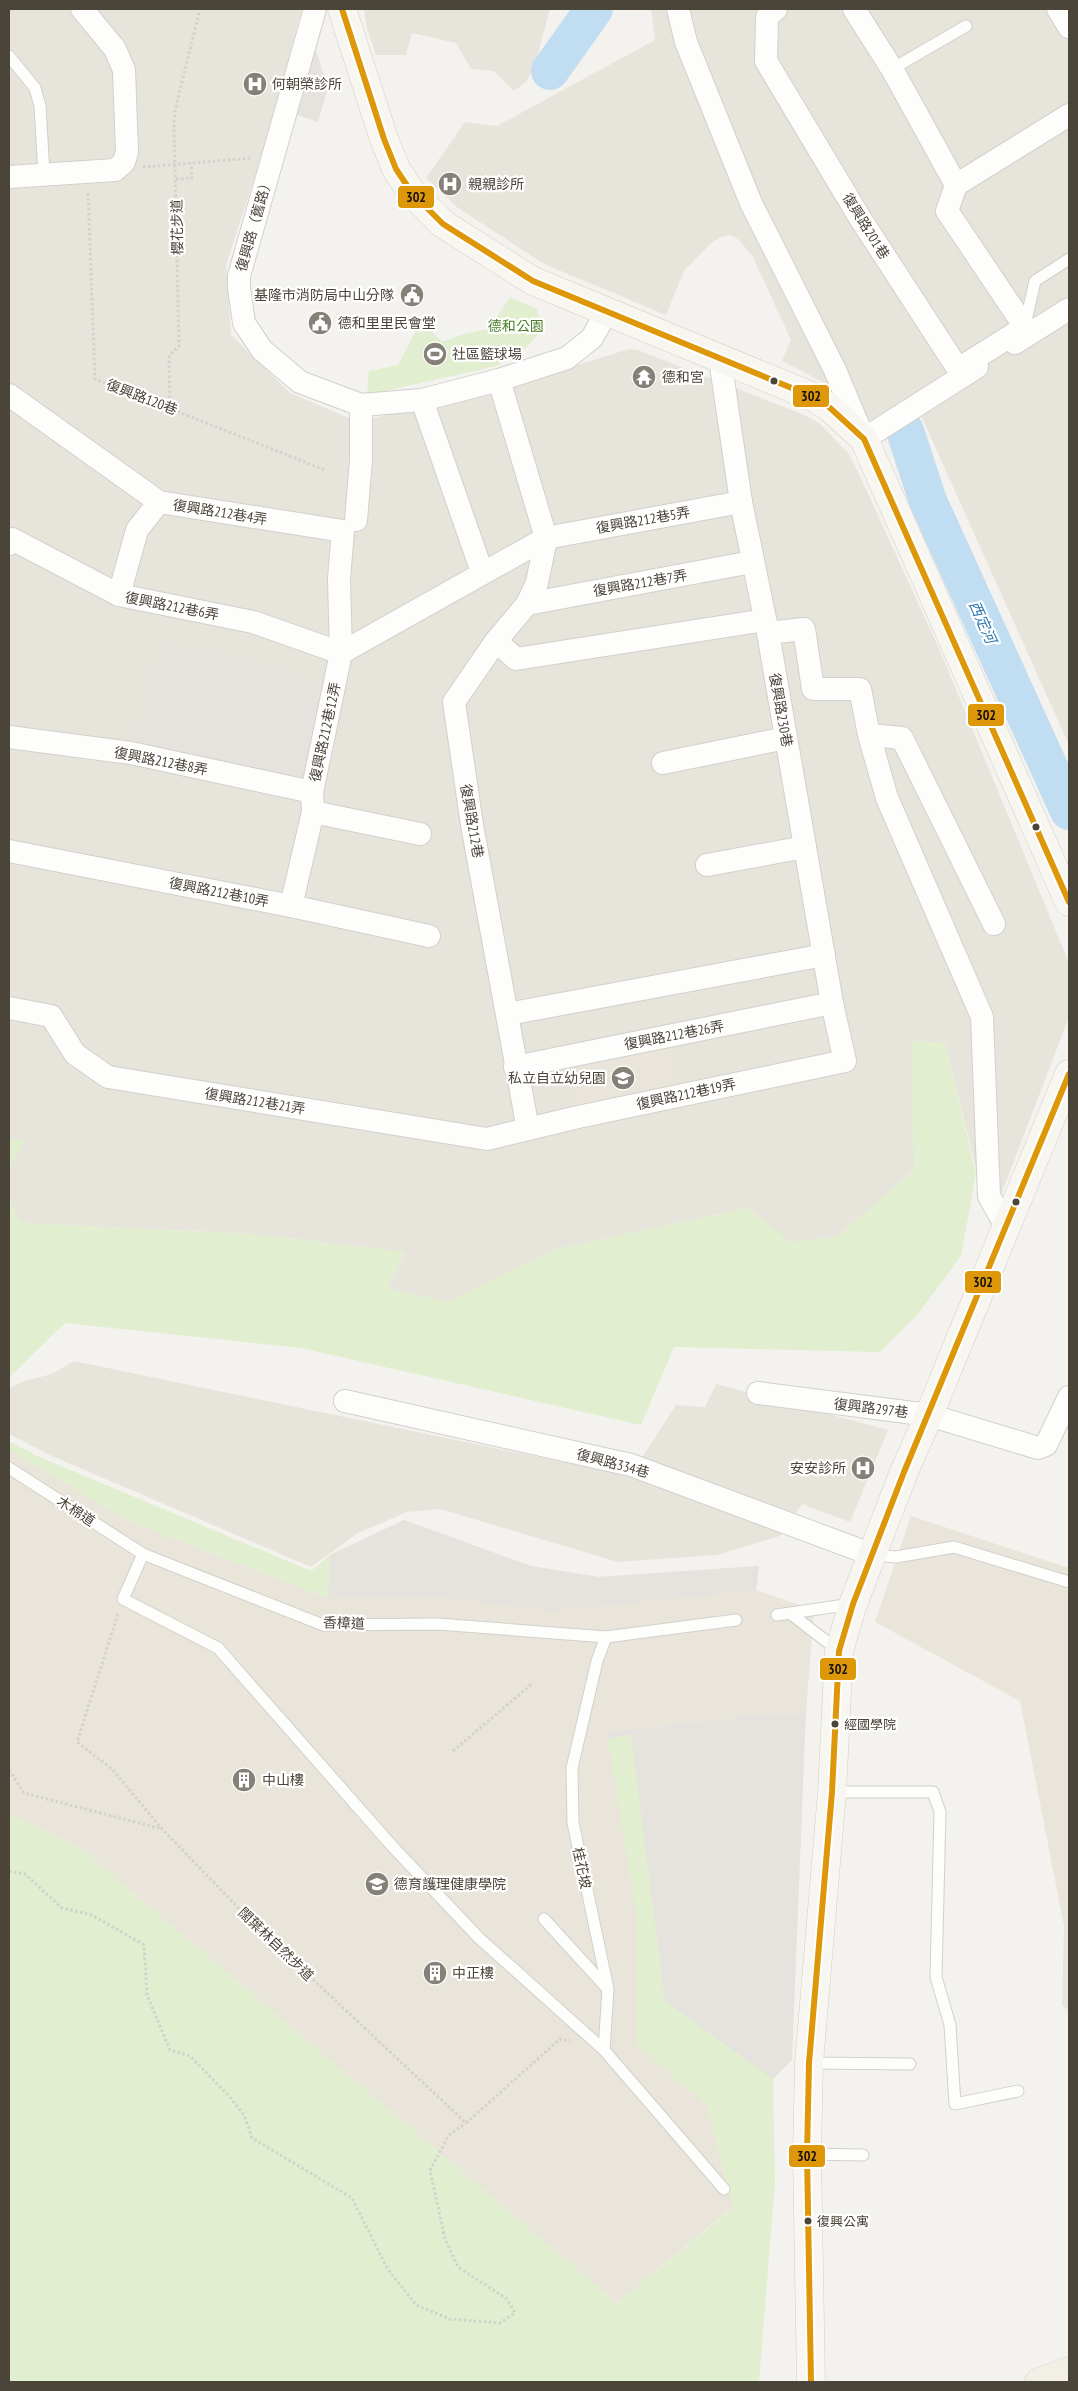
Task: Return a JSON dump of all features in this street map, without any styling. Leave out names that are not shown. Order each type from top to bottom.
[{"type":"street","points":[[9,177],[115,170],[124,162],[127,152],[124,70],[121,59],[82,9]]},
{"type":"street","name":"復興路（舊路）","points":[[315,9],[243,262],[239,288],[244,323],[262,350],[300,382],[361,405],[422,400],[499,380],[567,358],[592,338],[607,311]]},
{"type":"street","points":[[342,9],[384,140],[396,169],[412,193],[443,224],[532,281],[811,396],[829,407],[864,439]]},
{"type":"street","points":[[678,9],[686,42],[751,203],[835,370],[1069,902]]},
{"type":"street","name":"復興路201巷","points":[[776,9],[767,17],[766,61],[860,218],[958,369],[1025,327]]},
{"type":"street","points":[[854,9],[892,69],[956,185]]},
{"type":"street","points":[[1058,9],[1069,27]]},
{"type":"street","points":[[1025,327],[947,211],[956,185],[1069,115]]},
{"type":"street","points":[[864,439],[1069,309]]},
{"type":"street","name":"復興路230巷","points":[[720,359],[741,502],[766,627],[832,1003],[844,1061]]},
{"type":"street","points":[[811,396],[835,370]]},
{"type":"street","name":"復興路212巷","points":[[499,380],[546,538],[537,582],[527,604],[496,641],[454,702],[472,824],[528,1129]]},
{"type":"street","name":"復興路212巷4弄","points":[[9,396],[159,502],[343,531],[340,579],[341,653]]},
{"type":"street","points":[[422,400],[482,572]]},
{"type":"street","points":[[356,520],[361,460],[361,405]]},
{"type":"street","points":[[118,595],[137,530],[159,502]]},
{"type":"street","name":"復興路212巷5弄","points":[[546,538],[741,502]]},
{"type":"street","points":[[341,653],[482,572],[546,538]]},
{"type":"street","name":"復興路212巷6弄","points":[[10,539],[118,595],[253,622],[341,653]]},
{"type":"street","name":"復興路212巷7弄","points":[[527,604],[752,562]]},
{"type":"street","points":[[496,641],[516,659],[766,627],[804,629],[813,689],[860,689],[869,735],[887,798],[982,1017],[989,1196],[1007,1228]]},
{"type":"street","name":"復興路212巷12弄","points":[[291,906],[341,653]]},
{"type":"street","points":[[869,735],[902,738],[994,924]]},
{"type":"street","name":"復興路212巷8弄","points":[[9,737],[131,754],[312,802]]},
{"type":"street","points":[[663,763],[786,738]]},
{"type":"street","points":[[312,802],[420,834]]},
{"type":"street","points":[[707,865],[805,848]]},
{"type":"street","name":"復興路212巷10弄","points":[[9,851],[291,906],[429,936]]},
{"type":"street","points":[[508,1014],[824,954]]},
{"type":"street","name":"復興路212巷26弄","points":[[516,1066],[832,1003]]},
{"type":"street","name":"復興路212巷21弄","points":[[9,1008],[51,1016],[75,1054],[108,1077],[487,1139],[528,1129]]},
{"type":"street","name":"復興路212巷19弄","points":[[528,1129],[844,1061]]},
{"type":"street","points":[[811,2382],[807,2154],[809,2063],[832,1792],[839,1650],[853,1604],[904,1472],[930,1415],[1069,1074]]},
{"type":"street","name":"復興路297巷","points":[[758,1393],[930,1415],[1038,1448],[1046,1445],[1069,1397]]},
{"type":"street","name":"復興路334巷","points":[[345,1400],[630,1465],[873,1555]]},
{"type":"lane","points":[[892,69],[966,26]]},
{"type":"lane","points":[[9,56],[35,88],[38,97],[44,174]]},
{"type":"lane","points":[[1025,327],[1035,281],[1069,259]]},
{"type":"lane","name":"木棉道","points":[[9,1468],[143,1554]]},
{"type":"lane","points":[[873,1555],[896,1557],[954,1546],[1069,1582]]},
{"type":"lane","points":[[143,1554],[122,1599],[218,1648],[386,1839],[473,1931],[604,2050],[724,2189]]},
{"type":"lane","name":"香樟道","points":[[143,1554],[323,1625],[438,1624],[606,1637]]},
{"type":"lane","points":[[777,1615],[853,1604]]},
{"type":"lane","points":[[791,1614],[839,1650]]},
{"type":"lane","points":[[606,1637],[736,1620]]},
{"type":"lane","name":"桂花坡","points":[[604,2050],[608,1990],[573,1823],[572,1768],[597,1661],[606,1637]]},
{"type":"lane","points":[[832,1792],[933,1792],[940,1812],[936,1977],[950,2026],[955,2104],[1018,2091]]},
{"type":"lane","points":[[544,1919],[608,1990]]},
{"type":"lane","points":[[809,2063],[910,2064]]},
{"type":"lane","points":[[807,2154],[863,2155]]},
{"type":"path","name":"櫻花步道","points":[[170,408],[169,356],[180,346],[174,126],[179,94],[200,9]]},
{"type":"path","points":[[134,168],[261,157]]},
{"type":"path","points":[[176,179],[192,178],[191,163]]},
{"type":"path","name":"復興路120巷","points":[[87,173],[95,379],[325,470]]},
{"type":"path","name":"闊葉林自然步道","points":[[122,1599],[77,1742],[112,1768],[162,1830],[259,1929],[466,2123]]},
{"type":"path","points":[[453,1751],[533,1682]]},
{"type":"path","points":[[9,1770],[24,1793],[162,1830]]},
{"type":"path","points":[[9,1871],[25,1874],[62,1908],[92,1915],[144,1945],[147,1995],[170,2050],[190,2056],[229,2096],[244,2115],[252,2138],[352,2198],[387,2268],[416,2305],[450,2319],[500,2323],[515,2313],[507,2299],[458,2267],[445,2239],[430,2170],[449,2135],[466,2123],[560,2038],[604,2050]]},
{"type":"shaded area","points":[[9,9],[302,9],[261,157],[226,265],[231,335],[290,393],[349,418],[374,418],[523,382],[629,349],[638,350],[802,414],[819,423],[848,453],[941,653],[1069,963],[1069,1017],[990,1224],[945,1043],[913,1041],[914,1170],[837,1237],[791,1243],[748,1208],[556,1249],[447,1302],[387,1288],[405,1252],[254,1234],[20,1223],[9,1199],[9,1169],[24,1141],[9,1138]]},
{"type":"shaded area","points":[[364,9],[550,9],[534,68],[526,82],[514,91],[494,71],[471,69],[456,43],[412,33],[406,55],[376,55],[367,29]]},
{"type":"shaded area","points":[[651,9],[1069,9],[1069,745],[919,411],[889,427],[886,442],[879,429],[838,390],[782,361],[791,340],[753,257],[739,240],[730,235],[721,237],[711,243],[684,271],[666,315],[544,264],[458,208],[426,178],[465,122],[497,126],[655,40]]},
{"type":"shaded area","points":[[313,41],[328,88],[318,122],[292,113]]},
{"type":"shaded area","points":[[164,643],[301,673],[327,712],[312,792],[131,753]]},
{"type":"shaded area","name":"私立自立幼兒園","points":[[669,1039],[679,1095],[578,1117],[566,1060]]},
{"type":"shaded area","points":[[74,1361],[630,1476],[676,1405],[705,1407],[716,1384],[888,1430],[850,1522],[802,1504],[780,1536],[717,1555],[618,1562],[440,1509],[407,1512],[358,1533],[311,1567],[52,1456],[9,1434],[9,1388],[21,1382],[52,1374]]},
{"type":"shaded area","name":"德育護理健康學院","points":[[9,1450],[131,1522],[328,1598],[330,1555],[404,1520],[531,1566],[599,1577],[759,1566],[756,1590],[814,1610],[806,1712],[763,1714],[611,1732],[608,1739],[637,1921],[636,2043],[707,2106],[733,2207],[617,2303],[80,1848],[9,1814]]},
{"type":"shaded area","points":[[911,1516],[1069,1568],[1069,2011],[1062,2005],[1064,1926],[1020,1701],[875,1622]]},
{"type":"shaded area","points":[[404,1520],[531,1566],[599,1577],[759,1566],[756,1590],[552,1611],[429,1596],[328,1598],[330,1555]]},
{"type":"shaded area","points":[[806,1712],[792,2060],[773,2079],[707,2106],[636,2044],[608,1739],[610,1732],[763,1714]]},
{"type":"green space","name":"德和公園","points":[[510,297],[537,309],[542,330],[528,346],[496,366],[367,395],[369,371],[398,365],[421,321],[442,342],[463,334],[489,329]]},
{"type":"green space","points":[[912,1041],[945,1043],[976,1173],[961,1256],[918,1314],[880,1352],[674,1347],[641,1425],[301,1348],[65,1323],[9,1378],[9,1199],[20,1223],[254,1234],[405,1252],[387,1288],[447,1302],[556,1249],[748,1208],[791,1242],[837,1237],[914,1170]]},
{"type":"green space","points":[[9,1138],[25,1141],[9,1169]]},
{"type":"green space","points":[[9,1441],[37,1456],[311,1571],[330,1555],[328,1598],[131,1522],[9,1450]]},
{"type":"green space","points":[[631,1734],[665,2001],[773,2079],[775,2183],[759,2382],[9,2382],[9,1814],[80,1848],[617,2303],[733,2208],[707,2106],[636,2044],[637,1921],[608,1739]]},
{"type":"waterway","name":"西定河","points":[[550,71],[594,9]]},
{"type":"waterway","name":"西定河","points":[[905,431],[928,501],[1069,811]]},
{"type":"transit line","name":"302","points":[[342,9],[384,139],[396,169],[412,193],[443,224],[533,281],[811,396],[829,407],[864,439],[1069,902]]},
{"type":"transit line","name":"302","points":[[811,2382],[807,2154],[809,2063],[832,1792],[839,1651],[853,1604],[904,1472],[1069,1074]]},
{"type":"place","name":"何朝榮診所","points":[[255,84]]},
{"type":"place","name":"親親診所","points":[[450,184]]},
{"type":"place","name":"基隆市消防局中山分隊","points":[[412,295]]},
{"type":"place","name":"德和里里民會堂","points":[[320,323]]},
{"type":"place","name":"社區籃球場","points":[[435,354]]},
{"type":"place","name":"德和宮","points":[[644,377]]},
{"type":"place","name":"私立自立幼兒園","points":[[623,1078]]},
{"type":"place","name":"安安診所","points":[[863,1468]]},
{"type":"place","name":"經國學院","points":[[835,1724]]},
{"type":"place","name":"中山樓","points":[[244,1780]]},
{"type":"place","name":"德育護理健康學院","points":[[377,1884]]},
{"type":"place","name":"中正樓","points":[[435,1973]]},
{"type":"place","name":"復興公寓","points":[[808,2221]]}]
